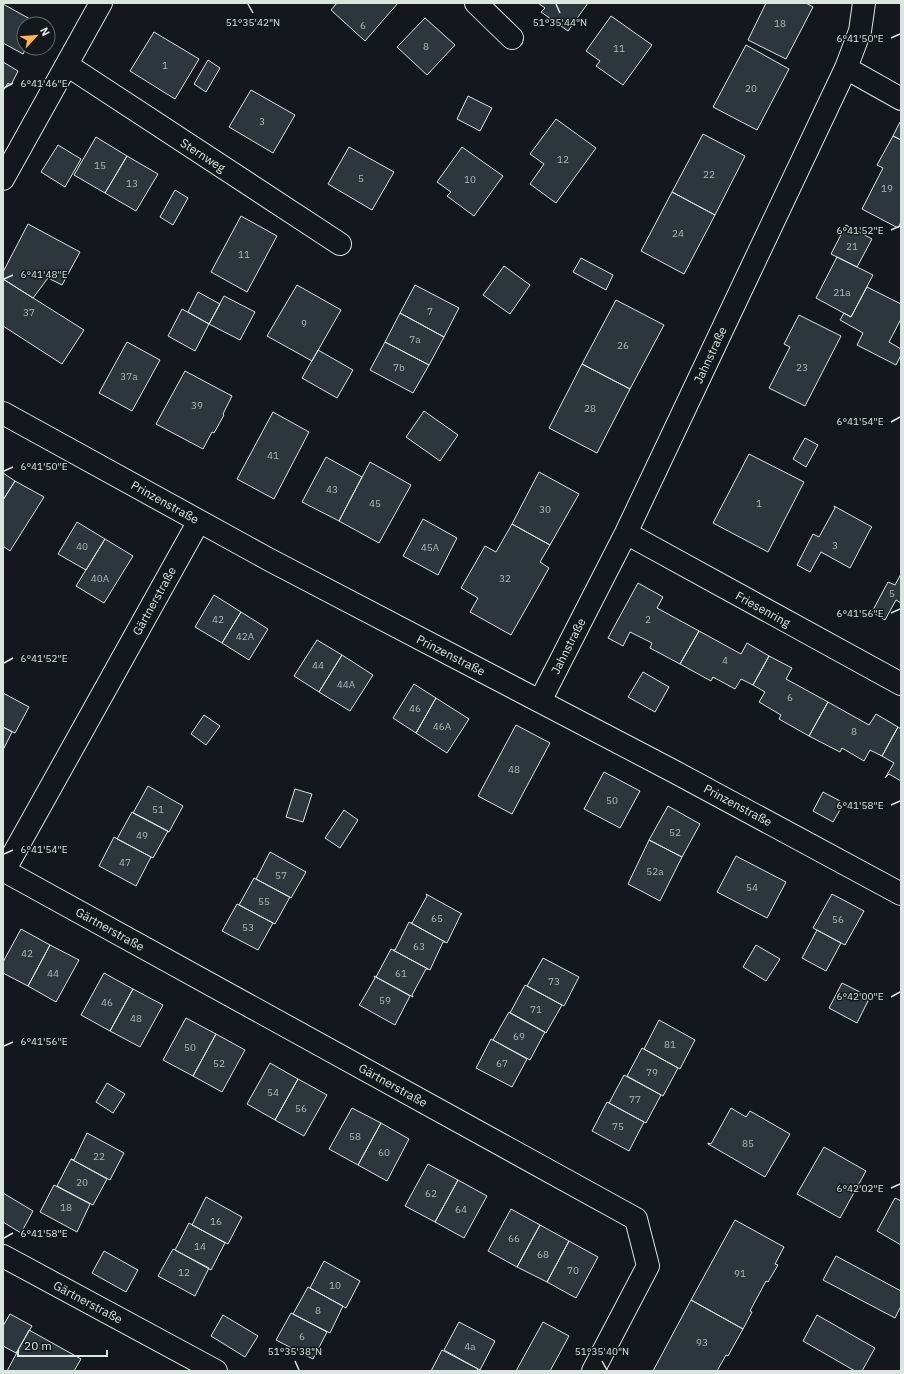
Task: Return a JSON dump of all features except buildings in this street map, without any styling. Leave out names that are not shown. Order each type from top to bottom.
[{"type":"street","points":[[3,179],[101,3]]},
{"type":"street","points":[[476,3],[512,38]]},
{"type":"street","name":"Jahnstraße","points":[[540,701],[626,533],[846,68],[860,31],[864,3]]},
{"type":"street","name":"Sternweg","points":[[67,65],[340,244]]},
{"type":"street","points":[[846,68],[901,99]]},
{"type":"street","name":"Prinzenstraße","points":[[3,413],[275,563],[675,772],[901,894]]},
{"type":"street","name":"Gärtnerstraße","points":[[199,521],[4,870],[636,1219],[648,1266],[593,1371]]},
{"type":"street","name":"Friesenring","points":[[626,533],[901,684]]},
{"type":"street","name":"Gärtnerstraße","points":[[3,1256],[216,1371]]}]
